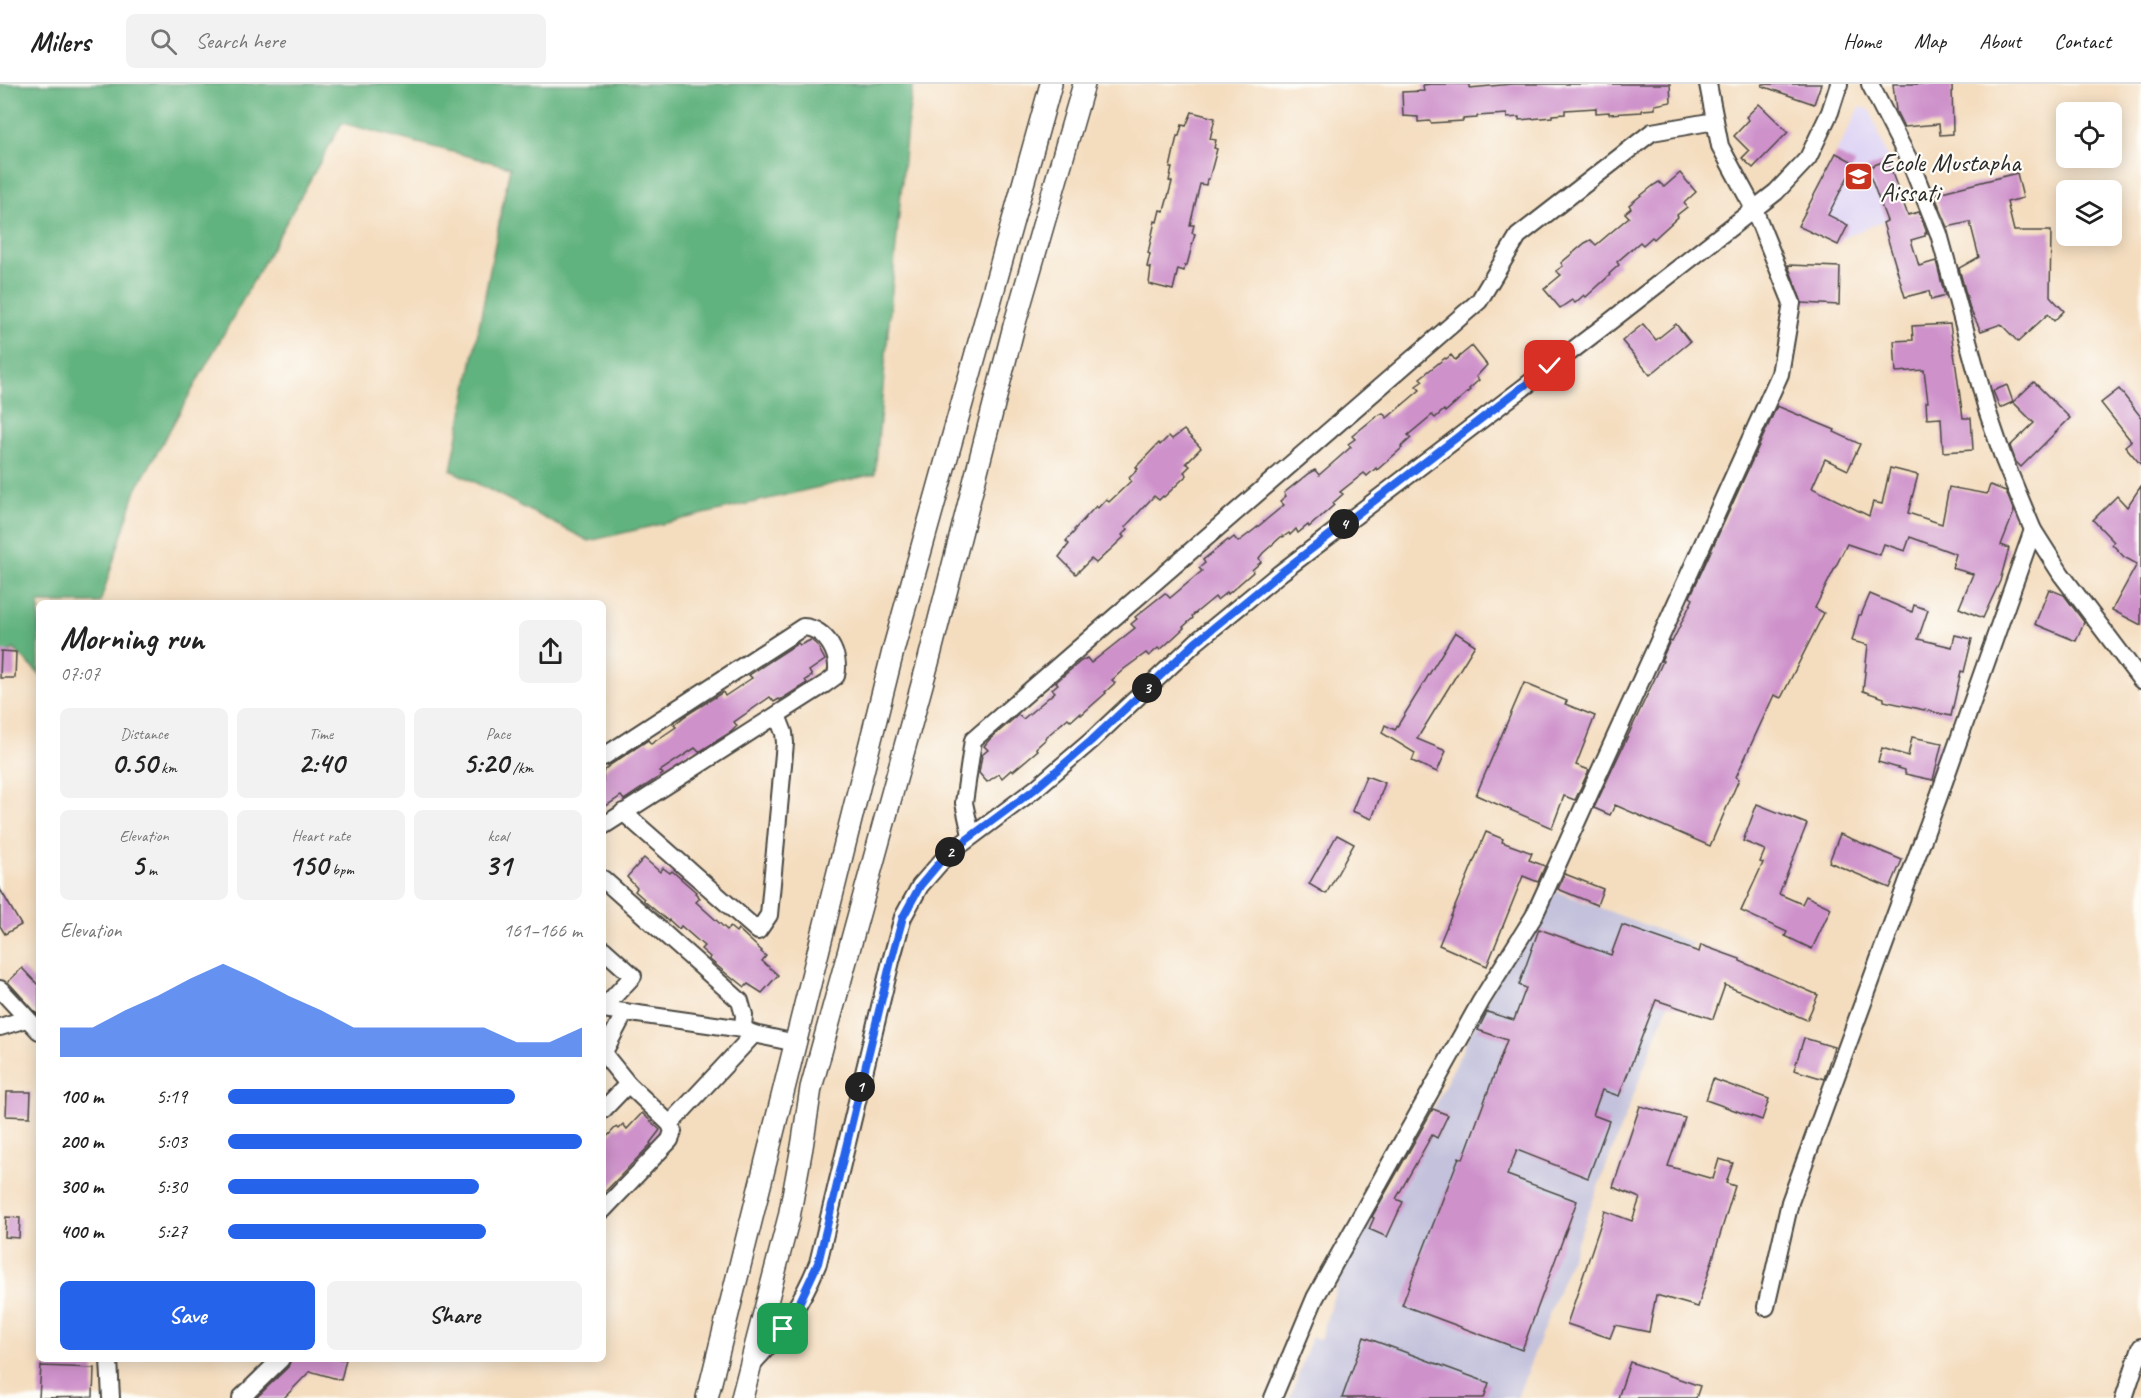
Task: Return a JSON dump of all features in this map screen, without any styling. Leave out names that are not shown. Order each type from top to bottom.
[{"type":"main road","points":[[707,1398],[894,647],[1051,84]]},
{"type":"main road","points":[[742,1398],[789,1217],[811,1088],[926,671],[1014,326],[1084,84]]},
{"type":"main road","points":[[772,1140],[802,1147]]},
{"type":"street","points":[[1273,1398],[1315,1298],[1481,1001],[1534,916],[1779,374],[1792,303],[1754,209],[1720,146],[1708,84]]},
{"type":"street","points":[[749,1367],[783,1329],[797,1308],[818,1263],[903,917],[920,886],[946,855],[1035,789],[1091,741],[1196,642],[1279,574],[1776,192],[1808,158],[1830,112],[1839,84]]},
{"type":"street","points":[[1870,84],[1911,164],[1939,234],[1987,410],[2004,460],[2033,530],[2061,574],[2141,680]]},
{"type":"street","points":[[971,835],[964,803],[973,740],[1479,301],[1518,236],[1652,132],[1715,121]]},
{"type":"street","points":[[1766,1307],[1790,1202],[1936,804],[2033,530]]},
{"type":"street","points":[[606,755],[803,627],[812,627],[822,633],[837,658],[836,676],[606,824]]},
{"type":"street","points":[[623,812],[758,931],[769,915],[785,743],[777,715]]},
{"type":"street","points":[[606,882],[740,1001],[749,1031]]},
{"type":"street","points":[[606,952],[633,975],[606,1006]]},
{"type":"street","points":[[0,989],[36,1028]]},
{"type":"street","points":[[606,1009],[749,1031],[796,1043]]},
{"type":"street","points":[[606,1047],[625,1012]]},
{"type":"street","points":[[0,1027],[26,1019]]},
{"type":"street","points":[[670,1124],[749,1031]]},
{"type":"street","points":[[606,1057],[628,1084],[670,1124],[673,1131],[670,1140],[606,1207]]},
{"type":"street","points":[[606,1107],[628,1084]]},
{"type":"street","points":[[2124,1398],[2141,1347]]},
{"type":"street","points":[[109,1362],[111,1398]]},
{"type":"street","points":[[241,1398],[278,1362]]},
{"type":"shaded area","name":"Ecole Mustapha Aissati","points":[[1860,107],[1870,110],[1907,211],[1841,239],[1838,245],[1798,226]]},
{"type":"shaded area","points":[[1543,886],[1692,943],[1517,1398],[1290,1398],[1312,1336],[1320,1340],[1347,1254],[1426,1124]]},
{"type":"green space","points":[[0,84],[913,84],[907,127],[875,474],[589,541],[451,470],[510,167],[342,123],[136,490],[101,600],[36,600],[36,671],[14,649],[0,657]]},
{"type":"building","points":[[1470,84],[1470,88],[1512,84],[1670,84],[1671,102],[1655,105],[1655,109],[1642,110],[1642,112],[1609,114],[1609,112],[1596,113],[1596,108],[1565,110],[1565,114],[1552,115],[1552,117],[1519,120],[1519,117],[1507,118],[1507,114],[1431,123],[1430,121],[1418,122],[1418,117],[1403,116],[1402,92],[1424,91],[1423,85]]},
{"type":"building","points":[[1763,84],[1821,84],[1814,104],[1762,86]]},
{"type":"building","points":[[1893,84],[1952,84],[1953,134],[1940,135],[1939,124],[1904,127],[1896,111]]},
{"type":"building","points":[[1759,104],[1788,132],[1753,168],[1742,158],[1749,151],[1734,136],[1749,120],[1746,117]]},
{"type":"building","points":[[1192,112],[1215,118],[1210,139],[1216,140],[1214,148],[1217,149],[1209,179],[1206,185],[1200,184],[1190,225],[1194,225],[1192,233],[1195,234],[1187,265],[1184,271],[1178,269],[1173,290],[1149,284],[1151,268],[1147,267],[1150,254],[1148,253],[1155,221],[1157,222],[1160,210],[1164,211],[1172,182],[1169,181],[1172,168],[1170,168],[1177,136],[1179,136],[1182,125],[1186,126]]},
{"type":"building","points":[[1836,153],[1855,163],[1828,215],[1848,225],[1838,245],[1798,226]]},
{"type":"building","points":[[1887,160],[1908,215],[1919,212],[1927,233],[1925,236],[1911,240],[1919,266],[1936,261],[1945,296],[1931,300],[1929,291],[1905,297],[1883,223],[1887,221],[1867,168]]},
{"type":"building","points":[[1680,173],[1696,192],[1684,203],[1687,207],[1654,239],[1652,237],[1643,245],[1640,242],[1617,262],[1619,265],[1586,297],[1584,295],[1575,303],[1572,300],[1560,308],[1544,289],[1561,275],[1556,271],[1563,266],[1561,263],[1585,243],[1591,240],[1596,245],[1629,217],[1625,213],[1631,208],[1629,205],[1654,185],[1659,182],[1664,187]]},
{"type":"building","points":[[2017,173],[2023,198],[2007,202],[2014,231],[2051,231],[2050,296],[2064,311],[2054,321],[2048,314],[2018,342],[2001,324],[1981,331],[1970,309],[1959,268],[1979,257],[1970,222],[1948,227],[1934,194]]},
{"type":"building","points":[[1788,265],[1840,267],[1839,305],[1802,303]]},
{"type":"building","points":[[1643,324],[1656,340],[1676,324],[1690,342],[1650,375],[1622,341]]},
{"type":"building","points":[[1950,324],[1963,418],[1971,418],[1973,450],[1943,452],[1941,418],[1927,419],[1926,402],[1928,402],[1924,370],[1896,372],[1894,341],[1913,340],[1912,326]]},
{"type":"building","points":[[1472,346],[1487,365],[1476,377],[1479,380],[1445,412],[1444,410],[1435,418],[1432,415],[1408,435],[1411,438],[1377,470],[1376,468],[1367,476],[1364,473],[1340,492],[1343,494],[1333,503],[1334,505],[1309,527],[1308,525],[1298,533],[1296,529],[1290,535],[1289,533],[1282,536],[1263,553],[1259,558],[1261,562],[1252,570],[1253,572],[1228,594],[1227,592],[1217,600],[1215,597],[1192,616],[1193,618],[1184,628],[1160,650],[1158,648],[1149,656],[1146,653],[1124,669],[1112,680],[1115,683],[1106,693],[1081,715],[1080,713],[1071,721],[1068,718],[1045,738],[1036,748],[1038,750],[1013,771],[1011,770],[1002,778],[999,774],[987,782],[979,773],[982,755],[988,750],[984,746],[989,740],[1018,715],[1023,719],[1055,692],[1052,689],[1058,684],[1056,682],[1081,661],[1087,658],[1091,663],[1135,628],[1131,624],[1137,619],[1135,617],[1165,593],[1170,598],[1202,571],[1199,568],[1205,563],[1203,560],[1228,540],[1234,537],[1238,542],[1284,505],[1280,501],[1286,496],[1284,493],[1309,473],[1315,470],[1319,475],[1351,447],[1348,444],[1355,439],[1352,436],[1377,416],[1383,413],[1387,418],[1420,390],[1416,386],[1423,381],[1420,378],[1445,358],[1451,355],[1455,360]]},
{"type":"building","points":[[2034,382],[2070,418],[2021,467],[2016,462],[2010,446],[2034,423],[2013,402]]},
{"type":"building","points":[[2007,385],[2013,402],[2000,408],[1993,391]]},
{"type":"building","points":[[2119,389],[2141,417],[2141,465],[2125,446],[2131,441],[2101,403]]},
{"type":"building","points":[[1777,406],[1835,430],[1834,432],[1860,444],[1848,470],[1825,459],[1812,488],[1869,516],[1873,502],[1882,504],[1890,468],[1918,475],[1908,513],[1942,524],[1949,487],[1987,494],[1990,485],[2006,491],[2014,512],[2001,545],[2009,548],[2000,581],[1983,618],[1959,608],[1973,574],[1952,568],[1956,554],[1910,537],[1905,551],[1884,544],[1880,555],[1847,544],[1815,608],[1824,613],[1781,698],[1774,695],[1736,777],[1739,779],[1710,846],[1615,805],[1610,815],[1594,808],[1663,661],[1661,661],[1670,641],[1672,642],[1693,599],[1690,597]]},
{"type":"building","points":[[1184,430],[1201,448],[1186,463],[1190,466],[1184,472],[1187,475],[1164,497],[1159,500],[1154,496],[1125,527],[1128,529],[1122,535],[1124,537],[1096,563],[1091,559],[1076,574],[1059,557],[1069,544],[1066,541],[1074,530],[1096,506],[1098,508],[1106,499],[1109,502],[1131,481],[1129,478],[1138,469],[1136,467],[1159,443],[1160,445],[1169,436],[1172,439]]},
{"type":"building","points":[[2141,486],[2141,625],[2112,610],[2137,564],[2124,557],[2112,544],[2114,542],[2093,520],[2117,496],[2127,507]]},
{"type":"building","points":[[2049,589],[2064,595],[2084,622],[2076,641],[2035,624]]},
{"type":"building","points":[[1870,594],[1912,612],[1914,605],[1928,610],[1918,639],[1952,647],[1955,635],[1972,639],[1964,672],[1961,671],[1951,716],[1884,701],[1884,698],[1863,691],[1868,645],[1852,641],[1859,615]]},
{"type":"building","points":[[1455,632],[1475,645],[1417,739],[1446,751],[1437,772],[1412,761],[1415,753],[1382,733],[1385,725],[1395,730]]},
{"type":"building","points":[[811,640],[817,645],[825,660],[809,671],[812,676],[805,680],[807,683],[780,700],[774,702],[770,697],[734,722],[737,726],[731,732],[699,752],[695,748],[660,771],[663,774],[624,800],[621,796],[606,806],[606,768],[610,765],[648,740],[651,744],[676,727],[674,725],[685,716],[723,692],[725,696],[752,678],[749,675],[798,643],[800,645]]},
{"type":"building","points":[[1,651],[16,652],[15,678],[0,678]]},
{"type":"building","points":[[1524,683],[1567,701],[1565,704],[1595,716],[1576,765],[1589,770],[1575,800],[1564,796],[1552,828],[1476,795]]},
{"type":"building","points":[[1912,737],[1942,743],[1933,780],[1905,774],[1905,770],[1878,762],[1882,748],[1908,756]]},
{"type":"building","points":[[1366,776],[1385,783],[1372,819],[1352,811]]},
{"type":"building","points":[[1757,804],[1807,824],[1779,894],[1802,904],[1806,896],[1831,908],[1812,949],[1785,936],[1787,932],[1741,911],[1763,863],[1760,862],[1765,850],[1743,841]]},
{"type":"building","points":[[1486,832],[1503,839],[1502,842],[1532,853],[1529,860],[1545,866],[1538,882],[1523,876],[1487,966],[1439,945]]},
{"type":"building","points":[[1840,834],[1902,860],[1890,888],[1829,862]]},
{"type":"building","points":[[1337,835],[1354,844],[1326,894],[1309,884]]},
{"type":"building","points":[[644,858],[660,872],[663,868],[670,873],[672,871],[696,892],[700,898],[696,902],[727,930],[730,927],[736,932],[738,929],[762,951],[766,956],[762,961],[778,975],[762,993],[748,984],[745,987],[734,980],[709,959],[710,957],[701,949],[704,946],[681,926],[679,929],[668,921],[635,891],[637,888],[627,877]]},
{"type":"building","points":[[1565,874],[1603,889],[1597,905],[1558,889]]},
{"type":"building","points":[[0,889],[21,925],[5,934],[0,926]]},
{"type":"building","points":[[1622,925],[1699,952],[1701,945],[1740,959],[1740,961],[1818,995],[1807,1020],[1725,985],[1713,1019],[1656,1000],[1619,1096],[1602,1090],[1593,1115],[1609,1121],[1588,1178],[1517,1150],[1507,1175],[1577,1201],[1522,1350],[1402,1305],[1459,1157],[1463,1159],[1507,1040],[1478,1030],[1487,1012],[1514,1020],[1526,988],[1519,985],[1539,929],[1611,955]]},
{"type":"building","points":[[22,968],[36,983],[36,1013],[8,982]]},
{"type":"building","points":[[1804,1038],[1834,1047],[1824,1079],[1794,1070]]},
{"type":"building","points":[[1713,1079],[1769,1099],[1762,1120],[1706,1100]]},
{"type":"building","points":[[7,1092],[31,1092],[30,1117],[6,1116]]},
{"type":"building","points":[[1640,1106],[1685,1118],[1668,1166],[1713,1179],[1719,1159],[1733,1163],[1726,1183],[1735,1186],[1698,1307],[1656,1295],[1649,1332],[1615,1325],[1610,1338],[1567,1324],[1605,1211],[1632,1221],[1640,1198],[1613,1187]]},
{"type":"building","points":[[1433,1109],[1448,1115],[1437,1138],[1432,1135],[1396,1199],[1403,1202],[1387,1237],[1369,1229],[1374,1218],[1372,1217]]},
{"type":"building","points":[[642,1113],[660,1130],[651,1144],[606,1191],[606,1138],[616,1127],[618,1129],[623,1124],[627,1129]]},
{"type":"building","points":[[6,1217],[20,1218],[19,1238],[5,1237]]},
{"type":"building","points":[[1364,1337],[1489,1383],[1484,1398],[1342,1398]]},
{"type":"building","points":[[290,1362],[345,1362],[341,1380],[310,1371],[284,1398],[256,1398],[288,1367]]},
{"type":"building","points":[[1630,1362],[1700,1386],[1696,1398],[1618,1398]]},
{"type":"building","points":[[41,1366],[94,1368],[93,1397],[39,1398]]},
{"type":"place","name":"Ecole Mustapha Aissati","points":[[1859,177]]},
{"type":"route","points":[[783,1329],[797,1308],[818,1263],[891,961],[903,917],[920,886],[946,855],[1035,789],[1091,741],[1196,642],[1279,574],[1550,366]]}]
